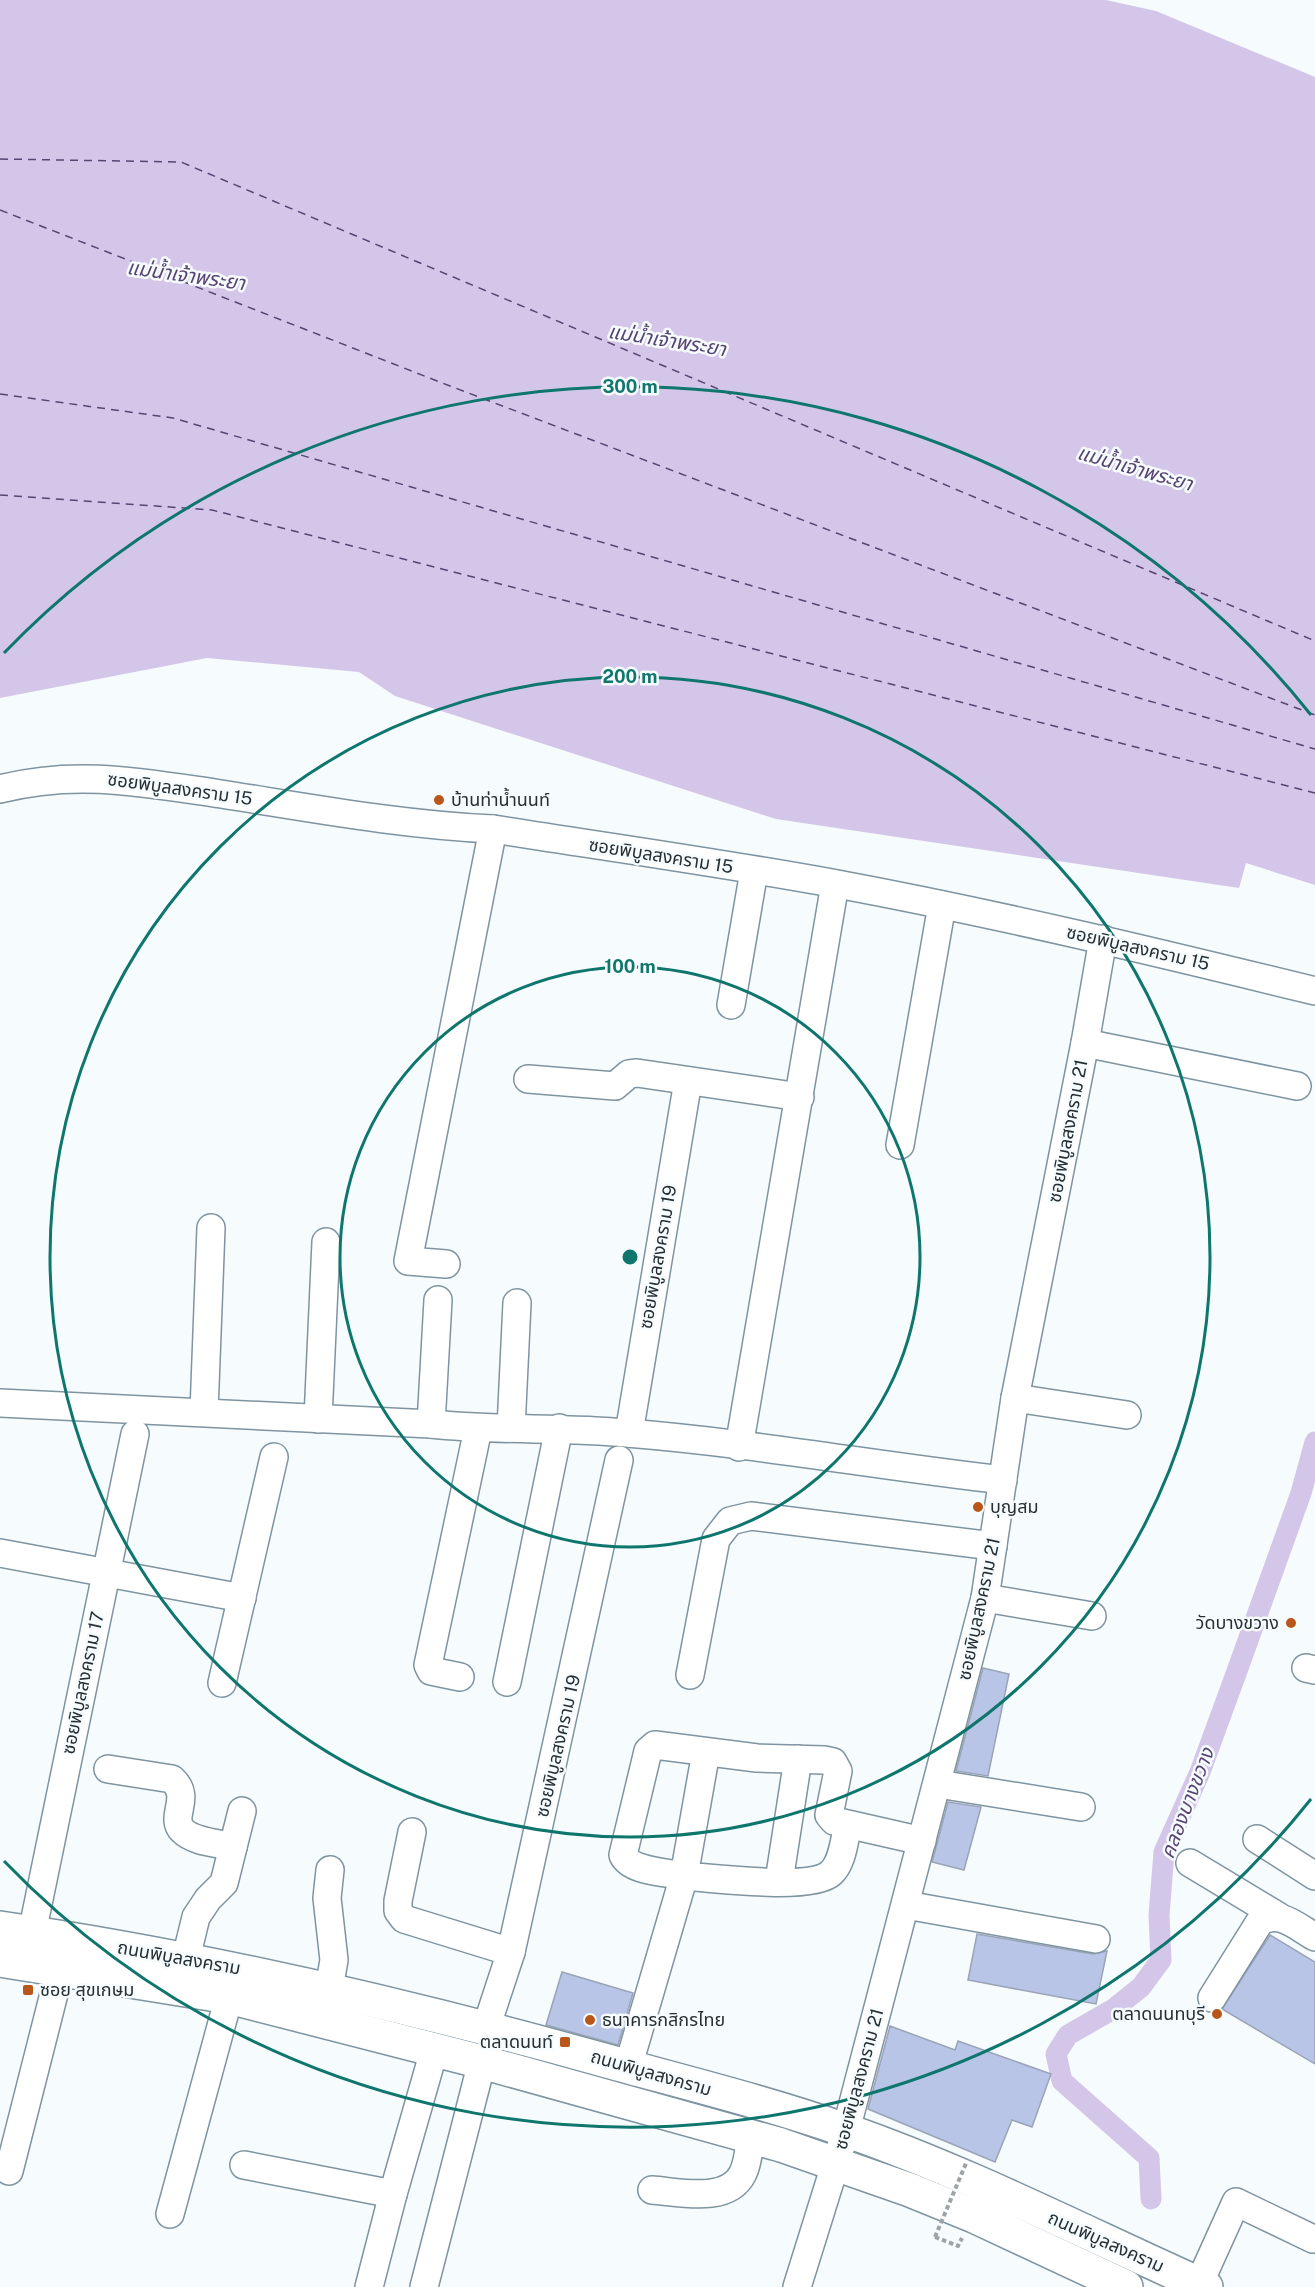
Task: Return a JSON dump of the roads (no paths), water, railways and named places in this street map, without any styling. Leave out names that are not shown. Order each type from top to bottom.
[{"type":"main road","name":"ถนนพิบูลสงคราม","points":[[0,1928],[186,1958],[329,1989],[486,2028],[846,2130],[975,2183],[1203,2285]]},
{"type":"main road","name":"ถนนพิบูลสงคราม","points":[[0,1960],[228,1997],[482,2062],[751,2136],[837,2164],[974,2216],[1126,2287]]},
{"type":"street","name":"ซอยพิบูลสงคราม 15","points":[[0,789],[61,777],[117,778],[437,826],[493,829],[835,884],[942,905],[1103,939],[1315,991]]},
{"type":"street","points":[[446,1264],[408,1261],[493,829]]},
{"type":"street","points":[[731,1005],[754,871]]},
{"type":"street","points":[[739,1447],[835,884]]},
{"type":"street","points":[[900,1144],[942,905]]},
{"type":"street","name":"ซอยพิบูลสงคราม 21","points":[[797,2287],[837,2164],[985,1598],[1015,1398],[1085,1043],[1103,939]]},
{"type":"street","points":[[1085,1043],[1297,1086]]},
{"type":"street","points":[[528,1079],[615,1086],[629,1074],[637,1073],[800,1096]]},
{"type":"street","name":"ซอยพิบูลสงคราม 19","points":[[629,1433],[688,1081]]},
{"type":"street","points":[[204,1412],[211,1228]]},
{"type":"street","points":[[318,1419],[326,1242]]},
{"type":"street","points":[[431,1424],[438,1300]]},
{"type":"street","points":[[511,1428],[517,1303]]},
{"type":"street","points":[[1015,1398],[1127,1415]]},
{"type":"street","points":[[0,1403],[431,1424],[478,1429],[559,1428],[629,1433],[1004,1480]]},
{"type":"street","points":[[507,1682],[559,1428]]},
{"type":"street","points":[[460,1677],[431,1671],[428,1665],[478,1429]]},
{"type":"street","name":"ซอยพิบูลสงคราม 17","points":[[32,1933],[135,1434]]},
{"type":"street","points":[[222,1683],[274,1457]]},
{"type":"street","name":"ซอยพิบูลสงคราม 19","points":[[486,2028],[511,1952],[620,1460]]},
{"type":"street","points":[[690,1675],[716,1539],[730,1521],[751,1516],[993,1546]]},
{"type":"street","points":[[0,1553],[242,1598]]},
{"type":"street","points":[[985,1598],[1092,1616]]},
{"type":"street","points":[[848,1825],[837,1866],[829,1875],[816,1880],[741,1881],[684,1876],[633,1866],[626,1861],[623,1855],[648,1751],[655,1745],[706,1752],[833,1762],[838,1771],[829,1815],[834,1821],[922,1841]]},
{"type":"street","points":[[627,2067],[684,1876],[706,1752]]},
{"type":"street","points":[[779,1881],[798,1759]]},
{"type":"street","points":[[108,1768],[172,1779],[180,1786],[178,1823],[182,1831],[190,1836],[233,1847]]},
{"type":"street","points":[[938,1784],[1081,1807]]},
{"type":"street","points":[[186,1958],[196,1917],[208,1899],[224,1883],[242,1811]]},
{"type":"street","points":[[412,1832],[398,1902],[398,1911],[404,1919],[511,1952]]},
{"type":"street","points":[[1257,1839],[1315,1876]]},
{"type":"street","points":[[1190,1863],[1315,1937]]},
{"type":"street","points":[[329,1989],[334,1960],[327,1898],[330,1870]]},
{"type":"street","points":[[906,1905],[1096,1939]]},
{"type":"street","points":[[1212,1998],[1259,1923],[1269,1916],[1278,1916]]},
{"type":"street","points":[[9,2171],[60,1970]]},
{"type":"street","points":[[170,2214],[228,1997]]},
{"type":"street","points":[[369,2287],[434,2051]]},
{"type":"street","points":[[424,2287],[482,2062]]},
{"type":"street","points":[[652,2190],[707,2194],[724,2190],[735,2184],[744,2172],[751,2136]]},
{"type":"street","points":[[244,2165],[393,2194]]},
{"type":"street","points":[[1203,2285],[1236,2202],[1313,2239]]},
{"type":"water","name":"แม่น้ำเจ้าพระยา","points":[[0,0],[1106,0],[1156,11],[1315,77],[1315,885],[1246,863],[1239,888],[776,819],[395,696],[359,672],[207,658],[0,698]]},
{"type":"waterway","name":"คลองบางขวาง","points":[[1151,2199],[1149,2158],[1062,2081],[1056,2054],[1068,2035],[1115,2008],[1141,1987],[1161,1960],[1159,1915],[1164,1852],[1200,1772],[1301,1493],[1315,1442]]},
{"type":"place","name":"บ้านท่าน้ำนนท์","points":[[439,800]]},
{"type":"place","name":"บุญสม","points":[[978,1507]]},
{"type":"place","name":"วัดบางขวาง","points":[[1291,1623]]},
{"type":"place","name":"ซอย สุขเกษม","points":[[28,1990]]},
{"type":"place","name":"ตลาดนนทบุรี","points":[[1217,2014]]},
{"type":"place","name":"ธนาคารกสิกรไทย","points":[[590,2020]]},
{"type":"place","name":"ตลาดนนท์","points":[[565,2042]]}]
